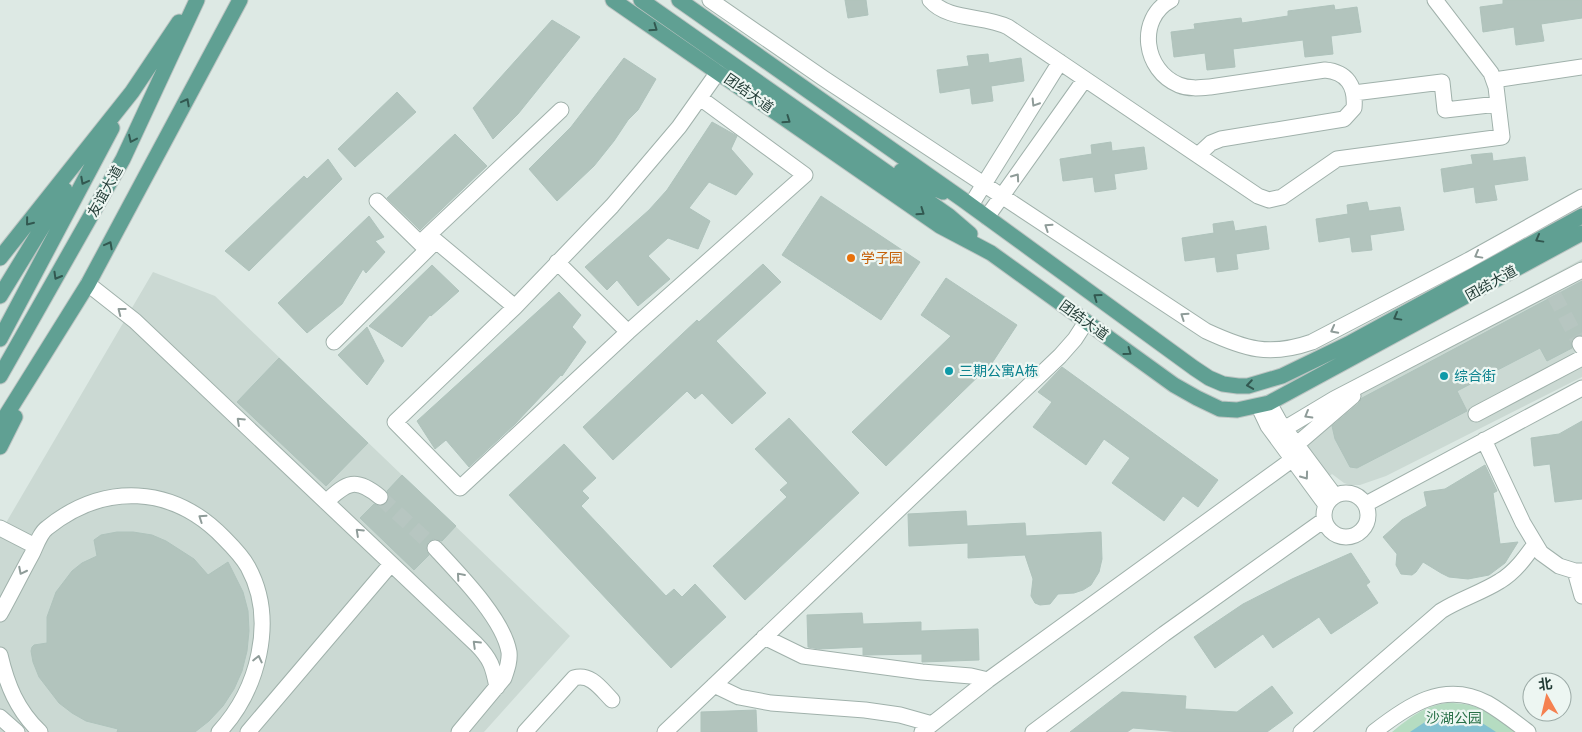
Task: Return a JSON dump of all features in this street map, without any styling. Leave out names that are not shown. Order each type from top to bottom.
[{"type":"main road","name":"友谊大道","points":[[0,258],[132,92],[195,0]]},
{"type":"main road","name":"友谊大道","points":[[0,376],[123,159],[195,0]]},
{"type":"main road","name":"友谊大道","points":[[0,425],[50,348],[88,284],[240,0]]},
{"type":"main road","name":"团结大道","points":[[614,0],[940,226],[991,253],[1174,385],[1220,409],[1237,410],[1264,405],[1582,233]]},
{"type":"main road","points":[[641,0],[949,216],[991,253]]},
{"type":"main road","points":[[659,0],[910,178],[967,202]]},
{"type":"main road","name":"团结大道","points":[[679,0],[967,202],[1194,368],[1209,378],[1223,384],[1248,386],[1282,376],[1348,344],[1582,216]]},
{"type":"main road","name":"友谊大道","points":[[0,338],[132,92]]},
{"type":"main road","points":[[0,296],[95,139]]},
{"type":"main road","name":"友谊大道","points":[[0,447],[50,348]]},
{"type":"street","points":[[710,0],[831,84],[1206,331],[1242,346],[1278,350],[1301,346],[1318,339],[1469,260],[1582,197]]},
{"type":"street","points":[[930,0],[947,12],[1000,23],[1265,200],[1282,197],[1337,159],[1502,137],[1494,80],[1491,73],[1435,0]]},
{"type":"street","points":[[1171,0],[1163,6],[1152,20],[1148,42],[1155,63],[1170,80],[1180,86],[1192,88],[1210,87],[1326,70],[1343,75],[1351,83],[1354,94],[1354,108],[1344,119],[1221,139],[1211,143],[1198,155]]},
{"type":"street","points":[[967,202],[985,185],[1060,62]]},
{"type":"street","points":[[1494,80],[1582,66]]},
{"type":"street","points":[[700,98],[805,175],[628,332],[460,488],[395,422],[515,307],[612,206],[679,127],[718,72]]},
{"type":"street","points":[[987,217],[1085,79]]},
{"type":"street","points":[[1354,94],[1442,82],[1445,110],[1498,104]]},
{"type":"street","points":[[334,342],[424,246],[561,110]]},
{"type":"street","points":[[377,201],[424,246]]},
{"type":"street","points":[[424,246],[436,241],[515,307]]},
{"type":"street","points":[[557,262],[628,332]]},
{"type":"street","points":[[1284,429],[1334,400],[1552,291],[1582,270]]},
{"type":"street","points":[[88,284],[135,321],[487,655],[493,665],[497,687]]},
{"type":"street","points":[[665,732],[1060,356],[1075,339],[1086,322]]},
{"type":"street","points":[[1476,414],[1581,349]]},
{"type":"street","points":[[714,685],[739,697],[900,715],[927,728],[988,680],[1294,452],[1363,386]]},
{"type":"street","points":[[1366,504],[1582,388]]},
{"type":"street","points":[[1033,732],[1164,634],[1328,507],[1341,493],[1349,492],[1358,496],[1366,504],[1368,518],[1366,526],[1360,533],[1343,537],[1335,534],[1328,528],[1328,507],[1294,452],[1284,429],[1264,405]]},
{"type":"street","points":[[1264,405],[1268,426],[1294,452]]},
{"type":"street","points":[[1484,440],[1523,523],[1541,552],[1559,566],[1579,571],[1582,596]]},
{"type":"street","points":[[326,502],[339,490],[351,484],[362,485],[380,497]]},
{"type":"street","points":[[0,614],[4,598],[45,529],[81,507],[103,498],[140,496],[174,504],[204,519],[237,551],[248,567],[258,590],[260,602],[261,644],[248,689],[235,712],[219,732]]},
{"type":"street","points":[[0,528],[36,546]]},
{"type":"street","points":[[1301,732],[1441,611],[1456,601],[1500,581],[1522,562],[1536,544]]},
{"type":"street","points":[[435,548],[473,591],[502,631],[509,653],[509,661],[504,678],[459,732]]},
{"type":"street","points":[[235,712],[251,729],[391,564]]},
{"type":"street","points":[[764,637],[803,656],[922,672],[971,676],[988,680]]},
{"type":"street","points":[[0,655],[3,679],[33,732]]},
{"type":"street","points":[[525,732],[574,678],[586,676],[612,700]]},
{"type":"street","points":[[248,689],[270,707]]},
{"type":"street","points":[[1374,732],[1403,710],[1420,701],[1450,694],[1467,696],[1486,702],[1528,732]]},
{"type":"street","points":[[22,712],[40,732]]},
{"type":"shaded area","points":[[1582,259],[1582,377],[1386,476],[1360,485],[1344,483],[1332,474],[1327,478],[1285,418],[1337,392]]},
{"type":"shaded area","points":[[153,272],[215,296],[570,636],[484,732],[0,732],[0,533]]},
{"type":"green space","name":"沙湖公园","points":[[1447,703],[1458,703],[1484,710],[1515,732],[1392,732],[1411,717],[1424,710]]},
{"type":"water","points":[[1443,715],[1458,715],[1471,718],[1496,732],[1410,732],[1431,718]]},
{"type":"building","points":[[845,0],[866,0],[868,15],[848,18]]},
{"type":"building","points":[[1503,0],[1582,0],[1582,18],[1541,24],[1544,41],[1516,45],[1514,27],[1483,32],[1480,7],[1503,4]]},
{"type":"building","points":[[1334,5],[1335,10],[1357,7],[1361,32],[1331,36],[1333,54],[1305,57],[1303,40],[1233,49],[1235,67],[1207,70],[1205,53],[1174,57],[1171,32],[1195,29],[1194,24],[1241,18],[1242,23],[1288,16],[1288,11]]},
{"type":"building","points":[[552,20],[580,37],[518,114],[493,139],[473,108]]},
{"type":"building","points":[[988,54],[989,63],[1021,58],[1024,81],[991,86],[993,101],[972,104],[970,88],[940,93],[937,70],[969,66],[967,56]]},
{"type":"building","points":[[624,58],[656,79],[638,110],[628,120],[594,166],[557,201],[529,169],[571,127]]},
{"type":"building","points":[[397,92],[416,112],[355,167],[338,149]]},
{"type":"building","points":[[712,122],[737,136],[731,149],[753,174],[736,195],[709,182],[689,208],[710,221],[698,249],[668,238],[648,256],[670,279],[638,306],[617,280],[607,290],[585,267],[649,210],[667,190]]},
{"type":"building","points":[[455,134],[487,166],[420,230],[387,198]]},
{"type":"building","points":[[1111,142],[1112,151],[1144,147],[1147,169],[1114,174],[1116,189],[1095,192],[1093,177],[1063,181],[1060,159],[1092,154],[1091,145]]},
{"type":"building","points":[[1492,153],[1493,161],[1525,157],[1528,180],[1494,185],[1497,200],[1476,203],[1474,187],[1444,192],[1441,169],[1473,164],[1471,155]]},
{"type":"building","points":[[328,159],[342,179],[249,271],[225,251],[304,176],[307,179]]},
{"type":"building","name":"学子园","points":[[821,196],[920,262],[881,320],[782,255]]},
{"type":"building","points":[[1367,202],[1369,211],[1400,207],[1404,230],[1370,235],[1372,250],[1352,252],[1350,237],[1319,242],[1316,219],[1348,214],[1347,205]]},
{"type":"building","points":[[369,216],[384,237],[375,241],[385,252],[366,273],[363,269],[342,304],[307,333],[278,303]]},
{"type":"building","points":[[1233,221],[1235,231],[1266,226],[1269,249],[1236,254],[1238,269],[1217,272],[1215,257],[1185,261],[1182,238],[1214,233],[1213,224]]},
{"type":"building","points":[[763,264],[781,282],[716,341],[766,393],[732,424],[702,393],[695,399],[687,391],[613,460],[583,427],[697,320],[699,322]]},
{"type":"building","points":[[432,265],[459,291],[430,315],[402,347],[369,326]]},
{"type":"building","name":"三期公寓A栋","points":[[946,278],[1017,325],[992,363],[886,466],[852,432],[951,336],[921,315]]},
{"type":"building","name":"综合街","points":[[1582,281],[1582,335],[1575,336],[1572,339],[1572,348],[1547,361],[1540,348],[1457,391],[1467,411],[1357,468],[1350,467],[1335,439],[1332,426],[1359,403],[1362,398]]},
{"type":"building","points":[[559,292],[581,315],[572,327],[586,342],[562,376],[469,467],[446,440],[435,449],[417,421]]},
{"type":"building","points":[[367,327],[384,361],[367,385],[338,355]]},
{"type":"building","points":[[279,358],[368,443],[326,486],[237,402]]},
{"type":"building","points":[[1062,367],[1218,480],[1198,507],[1183,496],[1164,521],[1112,483],[1130,458],[1104,439],[1086,465],[1033,427],[1052,402],[1038,392]]},
{"type":"building","points":[[789,418],[859,493],[745,600],[713,566],[787,497],[780,490],[788,483],[755,449]]},
{"type":"building","points":[[1582,421],[1582,499],[1555,502],[1550,464],[1534,466],[1531,438],[1559,434]]},
{"type":"building","points":[[564,444],[596,478],[582,491],[589,498],[581,506],[666,596],[674,589],[682,597],[695,584],[726,617],[671,668],[509,495]]},
{"type":"building","points":[[1485,465],[1497,491],[1493,493],[1500,544],[1518,542],[1505,563],[1489,575],[1468,579],[1449,577],[1423,562],[1412,575],[1401,574],[1396,565],[1397,554],[1383,537],[1402,520],[1427,506],[1424,492],[1445,489]]},
{"type":"building","points":[[402,475],[456,526],[442,541],[433,539],[428,542],[426,550],[429,555],[414,570],[360,518],[374,504],[379,506],[387,503],[389,498],[387,491]]},
{"type":"building","points":[[966,511],[967,526],[1025,523],[1026,536],[1101,532],[1102,559],[1099,572],[1091,585],[1083,590],[1074,593],[1058,594],[1050,604],[1040,605],[1035,603],[1031,596],[1033,579],[1025,555],[968,558],[968,543],[909,546],[908,514]]},
{"type":"building","points":[[117,532],[152,535],[166,541],[194,559],[208,575],[228,562],[243,592],[248,611],[249,631],[242,671],[234,689],[223,706],[195,732],[117,732],[118,729],[86,721],[59,703],[39,677],[33,662],[32,647],[47,643],[47,617],[56,592],[72,571],[82,563],[97,556],[94,540],[101,535]]},
{"type":"building","points":[[1351,553],[1370,582],[1366,585],[1378,603],[1331,634],[1319,617],[1273,648],[1263,634],[1215,668],[1194,637],[1243,604],[1292,579]]},
{"type":"building","points":[[862,613],[863,624],[921,622],[921,631],[978,629],[979,660],[922,662],[922,654],[863,655],[863,647],[819,649],[808,647],[807,615]]},
{"type":"building","points":[[1272,686],[1293,713],[1267,732],[1181,732],[1133,728],[1127,732],[1070,732],[1122,692],[1186,696],[1185,709],[1237,712]]},
{"type":"building","points":[[756,710],[757,732],[701,732],[701,712]]},
{"type":"tunnel","points":[[1554,295],[1580,344]]},
{"type":"tunnel","points":[[380,497],[435,548]]},
{"type":"place","name":"学子园","points":[[851,258]]},
{"type":"place","name":"三期公寓A栋","points":[[949,371]]},
{"type":"place","name":"综合街","points":[[1444,376]]}]
